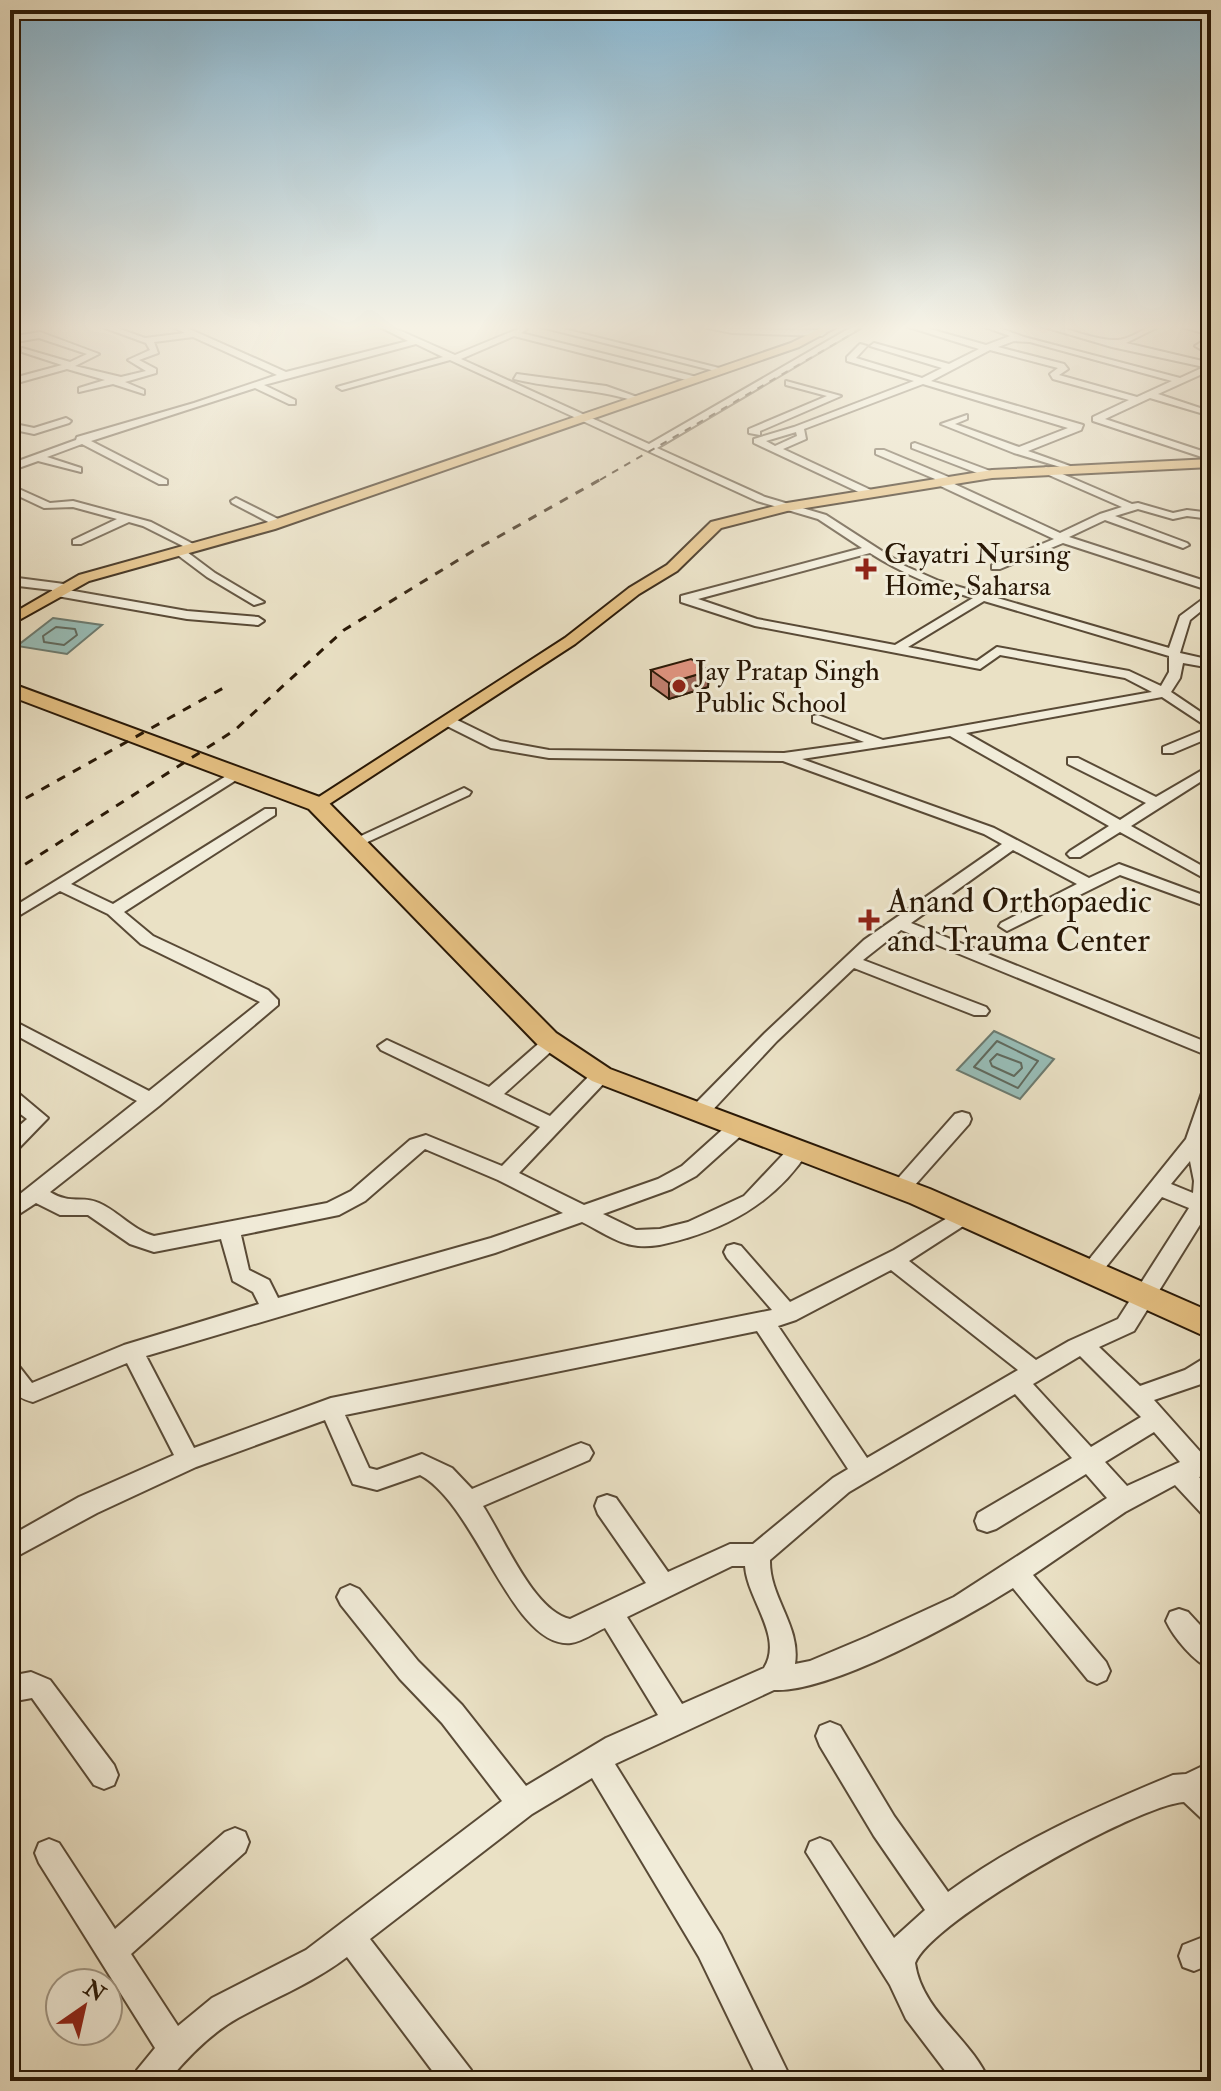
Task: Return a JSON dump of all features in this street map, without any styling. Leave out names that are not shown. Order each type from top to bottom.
[{"type":"highway","points":[[10,689],[317,804],[551,1042],[601,1075],[900,1189],[1211,1326]]},
{"type":"main road","points":[[11,620],[84,578],[278,523],[566,422]]},
{"type":"main road","points":[[317,804],[448,721],[672,568],[716,525],[787,507],[989,474],[1211,460]]},
{"type":"street","points":[[10,426],[34,431],[64,422]]},
{"type":"street","points":[[10,468],[80,439],[137,422]]},
{"type":"street","points":[[589,422],[761,499],[822,517],[871,549],[935,583],[1211,664]]},
{"type":"street","points":[[647,449],[694,422]]},
{"type":"street","points":[[768,437],[752,431],[775,422]]},
{"type":"street","points":[[817,422],[757,442],[869,493]]},
{"type":"street","points":[[952,422],[946,424],[1066,468]]},
{"type":"street","points":[[1057,422],[1078,428]]},
{"type":"street","points":[[1018,451],[1091,422]]},
{"type":"street","points":[[1104,422],[1180,446],[1211,460]]},
{"type":"street","points":[[776,449],[803,437],[797,429]]},
{"type":"street","points":[[80,439],[163,482]]},
{"type":"street","points":[[1180,446],[1192,440]]},
{"type":"street","points":[[915,446],[989,474]]},
{"type":"street","points":[[880,452],[1062,538],[1211,587]]},
{"type":"street","points":[[36,457],[77,470]]},
{"type":"street","points":[[1046,470],[1132,508]]},
{"type":"street","points":[[10,488],[48,506],[73,504],[156,528],[193,547]]},
{"type":"street","points":[[236,501],[278,523]]},
{"type":"street","points":[[996,567],[1104,516],[1132,508],[1143,506],[1173,516],[1187,513],[1203,518],[1211,516]]},
{"type":"street","points":[[1104,516],[1183,545]]},
{"type":"street","points":[[77,542],[127,519]]},
{"type":"street","points":[[871,549],[685,599],[755,622],[980,665],[999,651],[1124,674],[1164,693],[1211,725]]},
{"type":"street","points":[[179,551],[211,575],[258,602]]},
{"type":"street","points":[[10,581],[187,615],[258,621]]},
{"type":"street","points":[[448,721],[488,743],[549,754],[784,757],[882,744],[1164,693],[1176,675],[1176,656],[1184,619],[1211,597]]},
{"type":"street","points":[[895,650],[981,598]]},
{"type":"street","points":[[818,719],[882,744]]},
{"type":"street","points":[[953,732],[1117,827],[1211,877]]},
{"type":"street","points":[[1168,750],[1211,732]]},
{"type":"street","points":[[784,757],[909,799],[1012,844],[1087,883]]},
{"type":"street","points":[[1073,761],[1156,803]]},
{"type":"street","points":[[1075,854],[1211,769]]},
{"type":"street","points":[[10,916],[236,774]]},
{"type":"street","points":[[356,842],[464,792]]},
{"type":"street","points":[[114,911],[270,812]]},
{"type":"street","points":[[699,1112],[851,961],[898,923],[1012,844]]},
{"type":"street","points":[[1007,926],[1119,869],[1211,903]]},
{"type":"street","points":[[10,1213],[266,1009],[269,1000],[147,940],[114,911],[60,885]]},
{"type":"street","points":[[898,923],[1211,1051]]},
{"type":"street","points":[[851,961],[980,1011]]},
{"type":"street","points":[[10,1025],[152,1101]]},
{"type":"street","points":[[491,1096],[551,1042]]},
{"type":"street","points":[[387,1046],[554,1126]]},
{"type":"street","points":[[505,1175],[601,1075]]},
{"type":"street","points":[[1090,1272],[1195,1141],[1211,1093]]},
{"type":"street","points":[[10,1097],[39,1118],[10,1145]]},
{"type":"street","points":[[900,1189],[962,1119]]},
{"type":"street","points":[[10,1371],[25,1391],[33,1393],[132,1351],[495,1245],[684,1174],[738,1127]]},
{"type":"street","points":[[148,2081],[174,2049],[223,2009],[317,1961],[522,1804],[676,1719],[773,1677],[782,1668],[785,1646],[755,1574],[758,1555],[801,1516],[863,1471],[1083,1345],[1126,1325],[1206,1206],[1195,1141]]},
{"type":"street","points":[[36,1193],[60,1208],[92,1208],[147,1244],[332,1210],[358,1196],[422,1143],[433,1143],[633,1238],[662,1238],[749,1203],[799,1150]]},
{"type":"street","points":[[1158,1187],[1206,1206]]},
{"type":"street","points":[[10,1549],[88,1505],[188,1460],[331,1408],[763,1322],[788,1314],[893,1260],[964,1216]]},
{"type":"street","points":[[229,1230],[240,1275],[261,1286],[273,1309]]},
{"type":"street","points":[[734,1252],[788,1314]]},
{"type":"street","points":[[893,1260],[999,1340],[1088,1459],[1126,1502]]},
{"type":"street","points":[[763,1322],[863,1471]]},
{"type":"street","points":[[1083,1345],[1157,1419],[1196,1467],[1211,1506]]},
{"type":"street","points":[[132,1351],[188,1460]]},
{"type":"street","points":[[1136,1397],[1193,1377],[1211,1363]]},
{"type":"street","points":[[331,1408],[361,1477],[377,1480],[410,1466],[432,1466],[446,1476],[467,1502],[526,1598],[550,1628],[571,1631],[738,1553],[758,1555]]},
{"type":"street","points":[[987,1521],[1157,1419]]},
{"type":"street","points":[[467,1502],[581,1453]]},
{"type":"street","points":[[773,1677],[791,1678],[811,1674],[966,1603],[1063,1538],[1196,1467]]},
{"type":"street","points":[[607,1506],[663,1587]]},
{"type":"street","points":[[1015,1572],[1097,1671]]},
{"type":"street","points":[[350,1597],[409,1670],[452,1714],[522,1804]]},
{"type":"street","points":[[610,1613],[676,1719]]},
{"type":"street","points":[[1179,1621],[1211,1656]]},
{"type":"street","points":[[10,1689],[31,1685],[41,1689],[104,1775]]},
{"type":"street","points":[[830,1736],[884,1826],[944,1912]]},
{"type":"street","points":[[597,1760],[710,1946],[776,2081]]},
{"type":"street","points":[[901,1975],[900,1960],[905,1948],[944,1912],[1023,1857],[1173,1789],[1204,1791]]},
{"type":"street","points":[[111,1952],[235,1842]]},
{"type":"street","points":[[820,1852],[901,1975],[908,1993],[973,2081]]},
{"type":"street","points":[[49,1853],[174,2049]]},
{"type":"street","points":[[350,1937],[460,2081]]},
{"type":"water","points":[[53,618],[102,625],[67,654],[17,646]]},
{"type":"water","points":[[994,1031],[1054,1059],[1020,1099],[957,1070]]},
{"type":"building","points":[[691,659],[709,671],[669,683],[651,670]]},
{"type":"railway","points":[[600,480],[701,422]]},
{"type":"railway","points":[[10,874],[235,730],[344,630],[473,551],[603,478]]},
{"type":"railway","points":[[10,807],[225,687]]},
{"type":"place","name":"Gayatri Nursing Home, Saharsa","points":[[866,569]]},
{"type":"place","name":"Jay Pratap Singh Public School","points":[[679,686]]},
{"type":"place","name":"Anand Orthopaedic and Trauma Center","points":[[869,920]]}]
